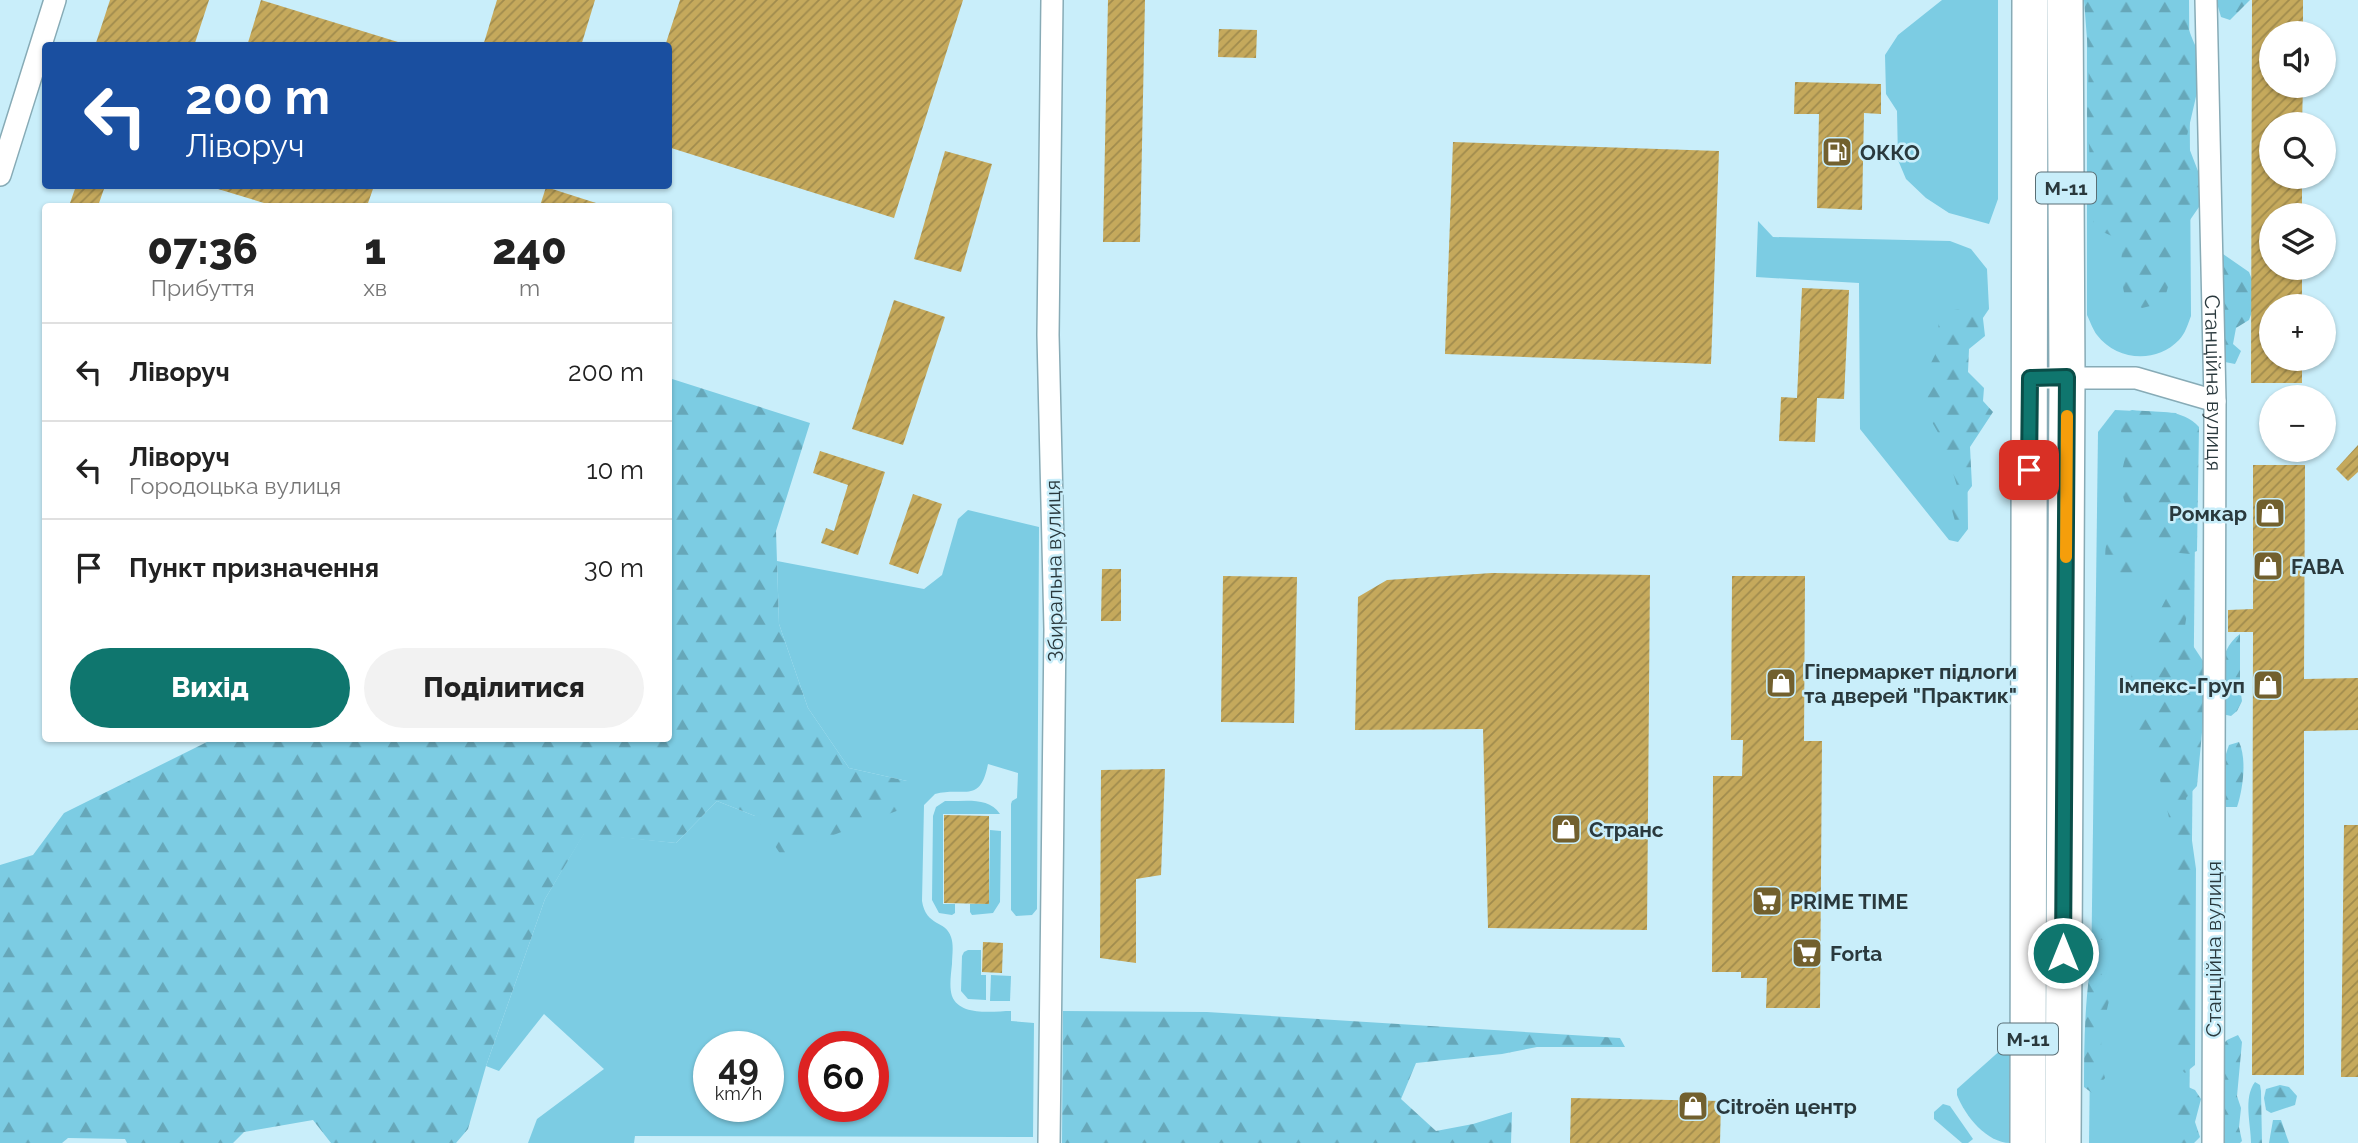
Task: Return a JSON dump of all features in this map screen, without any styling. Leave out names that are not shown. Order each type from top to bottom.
[{"type":"main road","name":"М-11","points":[[2028,1143],[2030,0]]},
{"type":"main road","name":"М-11","points":[[2063,1143],[2067,377],[2065,0]]},
{"type":"street","points":[[0,175],[55,0]]},
{"type":"street","name":"Збиральна вулиця","points":[[1049,1143],[1055,629],[1048,335],[1052,0]]},
{"type":"street","name":"Станційна вулиця","points":[[2206,0],[2216,401],[2213,1143]]},
{"type":"street","points":[[2030,378],[2136,378],[2216,401]]},
{"type":"green space","points":[[1942,0],[1998,0],[1998,199],[1989,224],[1949,213],[1926,198],[1906,179],[1898,160],[1897,111],[1886,94],[1885,55],[1898,35]]},
{"type":"green space","points":[[2084,0],[2186,0],[2187,24],[2204,62],[2186,140],[2203,184],[2199,207],[2190,220],[2176,229],[2173,266],[2163,303],[2142,308],[2125,297],[2120,273],[2123,241],[2094,228],[2087,114],[2089,65]]},
{"type":"green space","points":[[2087,0],[2189,0],[2191,316],[2179,340],[2170,348],[2148,356],[2126,354],[2105,344],[2087,315]]},
{"type":"green space","points":[[2216,0],[2250,0],[2230,20],[2221,17]]},
{"type":"green space","points":[[1758,221],[1773,237],[1950,241],[1971,249],[1987,269],[1989,309],[1966,343],[1968,529],[1958,542],[1949,540],[1860,429],[1859,283],[1756,277]]},
{"type":"green space","points":[[2223,254],[2249,272],[2255,287],[2255,304],[2249,320],[2236,328],[2233,344],[2241,351],[2235,364],[2225,362],[2223,349],[2220,294]]},
{"type":"green space","points":[[1976,305],[1982,310],[1985,336],[1969,349],[1968,372],[1984,388],[1983,401],[1993,412],[1970,447],[1972,486],[1963,498],[1961,525],[1955,521],[1952,510],[1957,486],[1953,473],[1940,436],[1920,401],[1927,371],[1939,347],[1940,311],[1968,309]]},
{"type":"green space","points":[[672,379],[810,423],[776,531],[779,624],[808,708],[849,768],[907,781],[907,807],[781,855],[755,816],[717,801],[676,843],[584,834],[545,899],[486,1066],[468,1129],[456,1143],[331,1143],[313,1120],[244,1132],[233,1143],[127,1143],[125,1139],[68,1138],[62,1143],[0,1143],[0,865],[33,855],[64,813],[207,742],[672,742]]},
{"type":"green space","points":[[2115,410],[2176,413],[2196,433],[2189,1143],[2089,1143],[2098,432]]},
{"type":"green space","points":[[2132,410],[2177,414],[2199,427],[2197,551],[2190,554],[2170,552],[2168,555],[2149,534],[2134,535],[2139,555],[2133,575],[2114,570],[2106,562],[2105,556],[2109,531],[2130,519],[2119,484],[2125,458],[2121,450],[2123,441],[2118,416]]},
{"type":"green space","points":[[968,510],[1039,527],[1037,909],[1032,915],[1016,916],[1011,910],[1011,804],[1017,798],[1018,773],[988,764],[985,777],[975,789],[935,794],[924,805],[922,901],[928,915],[945,928],[951,937],[953,951],[950,980],[952,996],[956,1003],[970,1010],[1011,1011],[1011,1021],[1034,1023],[1033,1137],[635,1136],[634,1143],[528,1143],[537,1119],[604,1069],[544,1014],[499,1071],[486,1066],[545,899],[584,833],[676,843],[717,801],[755,816],[907,781],[849,768],[808,708],[779,624],[777,561],[924,589],[942,575],[958,519]]},
{"type":"green space","points":[[2183,566],[2194,570],[2184,632],[2205,664],[2207,679],[2197,786],[2186,798],[2196,869],[2195,1065],[2185,1073],[2177,1065],[2173,1033],[2172,863],[2179,840],[2172,830],[2151,742],[2118,730],[2148,715],[2130,688],[2132,672],[2147,672],[2157,656],[2153,624]]},
{"type":"green space","points":[[2240,634],[2242,701],[2231,716],[2222,714],[2223,660],[2232,641]]},
{"type":"green space","points":[[2239,742],[2243,765],[2241,792],[2237,807],[2226,807],[2224,761],[2229,745]]},
{"type":"green space","points":[[945,801],[982,802],[995,808],[1000,814],[943,814],[943,904],[955,904],[955,913],[952,915],[939,913],[932,900],[933,816],[936,807]]},
{"type":"green space","points":[[990,830],[1001,831],[1000,902],[993,913],[972,915],[970,904],[989,904]]},
{"type":"green space","points":[[2097,932],[2104,942],[2101,973],[2111,993],[2101,1046],[2105,1078],[2092,1093],[2084,1087],[2085,1028],[2090,970]]},
{"type":"green space","points":[[968,950],[981,950],[981,975],[986,975],[986,1000],[968,999],[961,991],[962,956]]},
{"type":"green space","points":[[991,975],[1011,976],[1010,1001],[990,1001]]},
{"type":"green space","points":[[1063,1011],[1207,1012],[1620,1038],[1625,1047],[1537,1047],[1502,1054],[1416,1063],[1401,1099],[1436,1131],[1473,1124],[1512,1112],[1511,1143],[1062,1143]]},
{"type":"green space","points":[[2238,1035],[2242,1042],[2237,1096],[2241,1108],[2239,1127],[2242,1141],[2224,1143],[2219,1112],[2220,1047]]},
{"type":"green space","points":[[2007,1047],[2010,1052],[2010,1143],[1993,1138],[1978,1127],[1957,1095],[1957,1089]]},
{"type":"green space","points":[[2255,1082],[2260,1085],[2261,1091],[2262,1143],[2251,1143],[2248,1103]]},
{"type":"green space","points":[[2280,1085],[2289,1087],[2297,1096],[2295,1105],[2271,1113],[2266,1110],[2266,1089]]},
{"type":"green space","points":[[2186,1086],[2195,1090],[2201,1099],[2195,1122],[2200,1137],[2194,1143],[2175,1143],[2176,1091]]},
{"type":"green space","points":[[1943,1104],[1950,1106],[1973,1139],[1968,1143],[1962,1143],[1934,1119],[1934,1112]]},
{"type":"green space","points":[[2273,1120],[2281,1120],[2289,1143],[2269,1143]]},
{"type":"building","points":[[110,0],[209,0],[195,42],[96,42]]},
{"type":"building","points":[[261,0],[398,42],[248,42]]},
{"type":"building","points":[[497,0],[595,0],[582,42],[484,42]]},
{"type":"building","points":[[680,0],[963,0],[894,218],[672,148],[672,42],[666,42]]},
{"type":"building","points":[[1108,0],[1145,0],[1140,242],[1103,242]]},
{"type":"building","points":[[2252,0],[2303,0],[2303,21],[2259,21],[2259,98],[2303,98],[2302,112],[2259,112],[2259,189],[2302,189],[2302,203],[2259,203],[2259,280],[2302,280],[2302,294],[2259,294],[2259,371],[2302,371],[2302,383],[2251,383]]},
{"type":"building","points":[[1219,29],[1257,30],[1256,58],[1218,57]]},
{"type":"building","points":[[1795,82],[1881,84],[1881,114],[1864,113],[1862,210],[1817,208],[1819,114],[1794,114]]},
{"type":"building","points":[[1453,142],[1719,151],[1711,364],[1445,354]]},
{"type":"building","points":[[945,151],[992,164],[961,272],[914,259]]},
{"type":"building","points":[[75,189],[104,189],[99,203],[70,203]]},
{"type":"building","points":[[218,189],[373,189],[368,203],[264,203]]},
{"type":"building","points":[[545,189],[552,189],[596,203],[541,203]]},
{"type":"building","points":[[1802,288],[1849,290],[1844,399],[1817,398],[1815,442],[1779,441],[1781,397],[1797,398]]},
{"type":"building","points":[[894,300],[945,317],[903,445],[852,429]]},
{"type":"building","points":[[2358,445],[2358,472],[2348,481],[2336,469]]},
{"type":"building","points":[[820,451],[885,472],[858,555],[821,543],[826,528],[834,531],[848,485],[813,473]]},
{"type":"building","points":[[2253,465],[2305,465],[2304,679],[2358,678],[2358,730],[2304,731],[2304,1075],[2252,1075],[2253,632],[2228,632],[2228,610],[2253,609]]},
{"type":"building","points":[[913,494],[942,504],[918,574],[889,564]]},
{"type":"building","points":[[1102,569],[1121,569],[1121,621],[1101,621]]},
{"type":"building","name":"Странс","points":[[1492,573],[1650,575],[1647,930],[1488,928],[1483,729],[1355,730],[1358,597],[1387,580]]},
{"type":"building","points":[[1223,576],[1297,577],[1294,723],[1221,722]]},
{"type":"building","name":"PRIME TIME","points":[[1732,576],[1805,576],[1804,741],[1822,741],[1820,1008],[1766,1008],[1767,978],[1741,978],[1741,972],[1712,972],[1713,776],[1742,776],[1743,740],[1731,740]]},
{"type":"building","points":[[1165,769],[1161,875],[1136,879],[1136,963],[1100,958],[1101,770]]},
{"type":"building","points":[[944,815],[989,816],[989,904],[944,903]]},
{"type":"building","points":[[2344,825],[2358,825],[2358,1077],[2341,1077]]},
{"type":"building","points":[[983,942],[1003,943],[1002,973],[982,972]]},
{"type":"building","points":[[1571,1098],[1721,1101],[1720,1143],[1570,1143]]},
{"type":"slow traffic","points":[[2066,557],[2067,416]]},
{"type":"place","name":"ОККО","points":[[1837,152]]},
{"type":"place","name":"Ромкар","points":[[2270,513]]},
{"type":"place","name":"FABA","points":[[2268,566]]},
{"type":"place","name":"Гіпермаркет підлоги та дверей \"Практик\"","points":[[1781,683]]},
{"type":"place","name":"Імпекс-Груп","points":[[2268,685]]},
{"type":"place","name":"Странс","points":[[1566,829]]},
{"type":"place","name":"PRIME TIME","points":[[1767,901]]},
{"type":"place","name":"Forta","points":[[1807,953]]},
{"type":"place","name":"Citroën центр","points":[[1693,1106]]},
{"type":"route","points":[[2029,470],[2030,378],[2067,377],[2063,953]]}]
